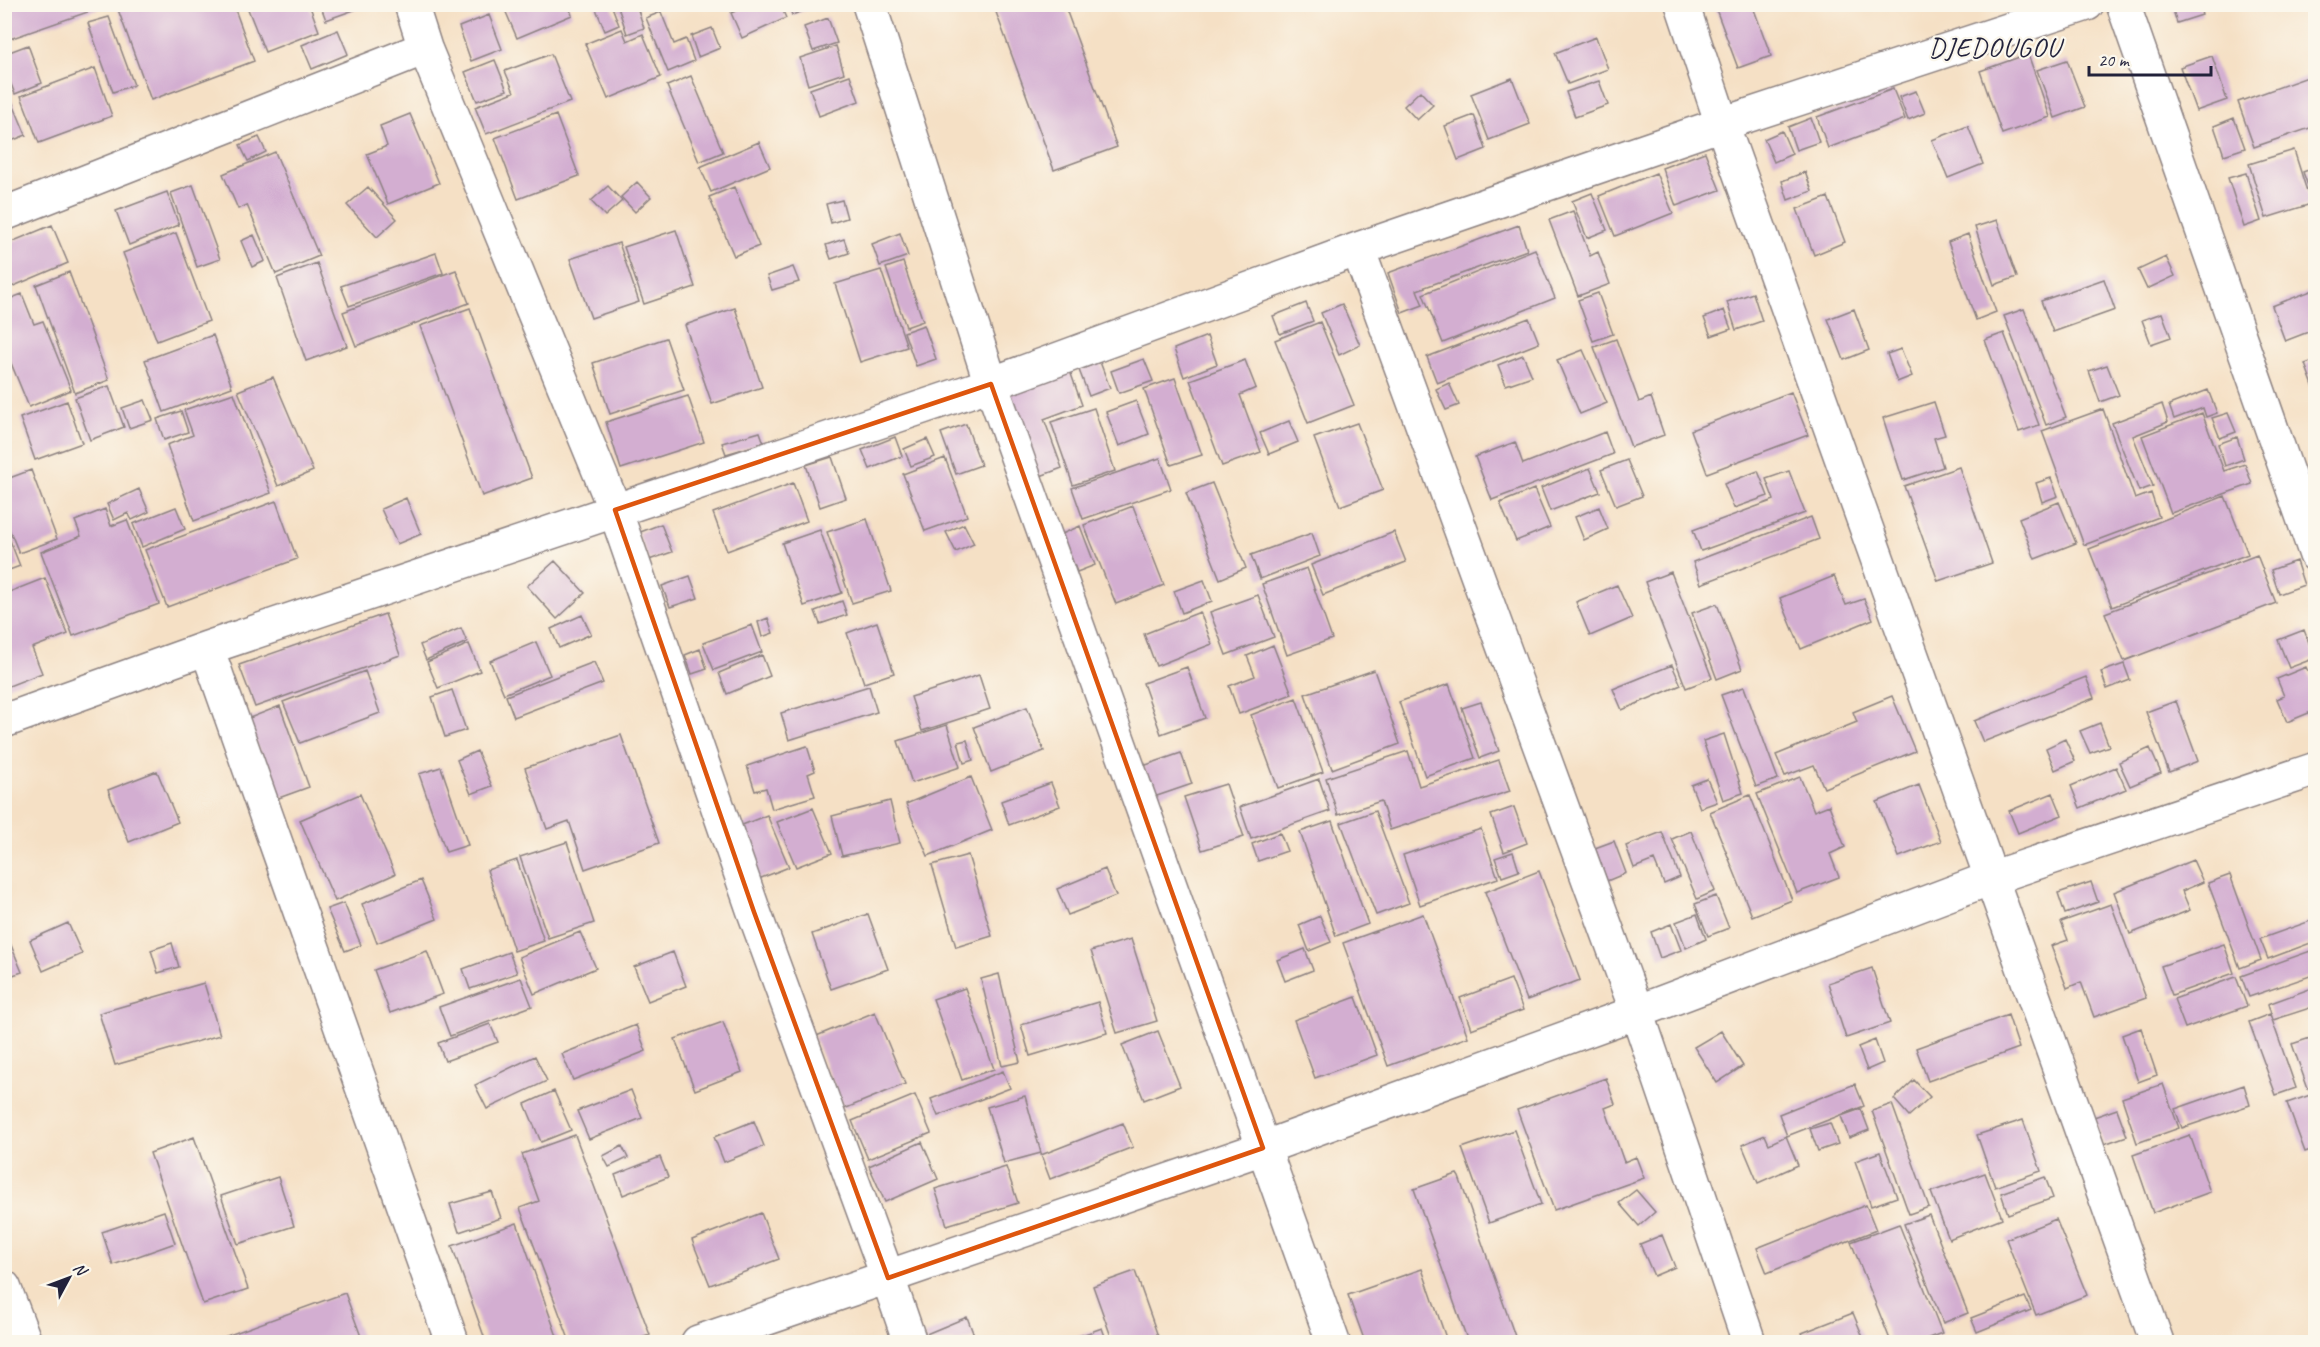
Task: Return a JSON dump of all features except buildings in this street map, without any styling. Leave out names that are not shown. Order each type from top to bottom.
[{"type":"street","points":[[411,4],[425,48],[615,510],[754,912],[910,1342]]},
{"type":"street","points":[[869,4],[991,384],[1333,1342]]},
{"type":"street","points":[[1682,4],[1722,124],[2157,1342]]},
{"type":"street","points":[[4,721],[207,648],[991,384],[1358,249],[1722,124],[2087,4]]},
{"type":"street","points":[[2123,4],[2316,555]]},
{"type":"street","points":[[4,214],[425,48]]},
{"type":"street","points":[[1358,249],[1636,1012],[1749,1342]]},
{"type":"street","points":[[207,648],[452,1342]]},
{"type":"street","points":[[698,1342],[1263,1148],[1636,1012],[1991,878],[2316,769]]},
{"type":"street","points":[[4,1287],[25,1342]]},
{"type":"highlighted area","points":[[991,384],[1263,1148],[888,1278],[754,912],[615,510]]},
{"type":"district","name":"DJEDOUGOU","points":[[1995,47]]}]
